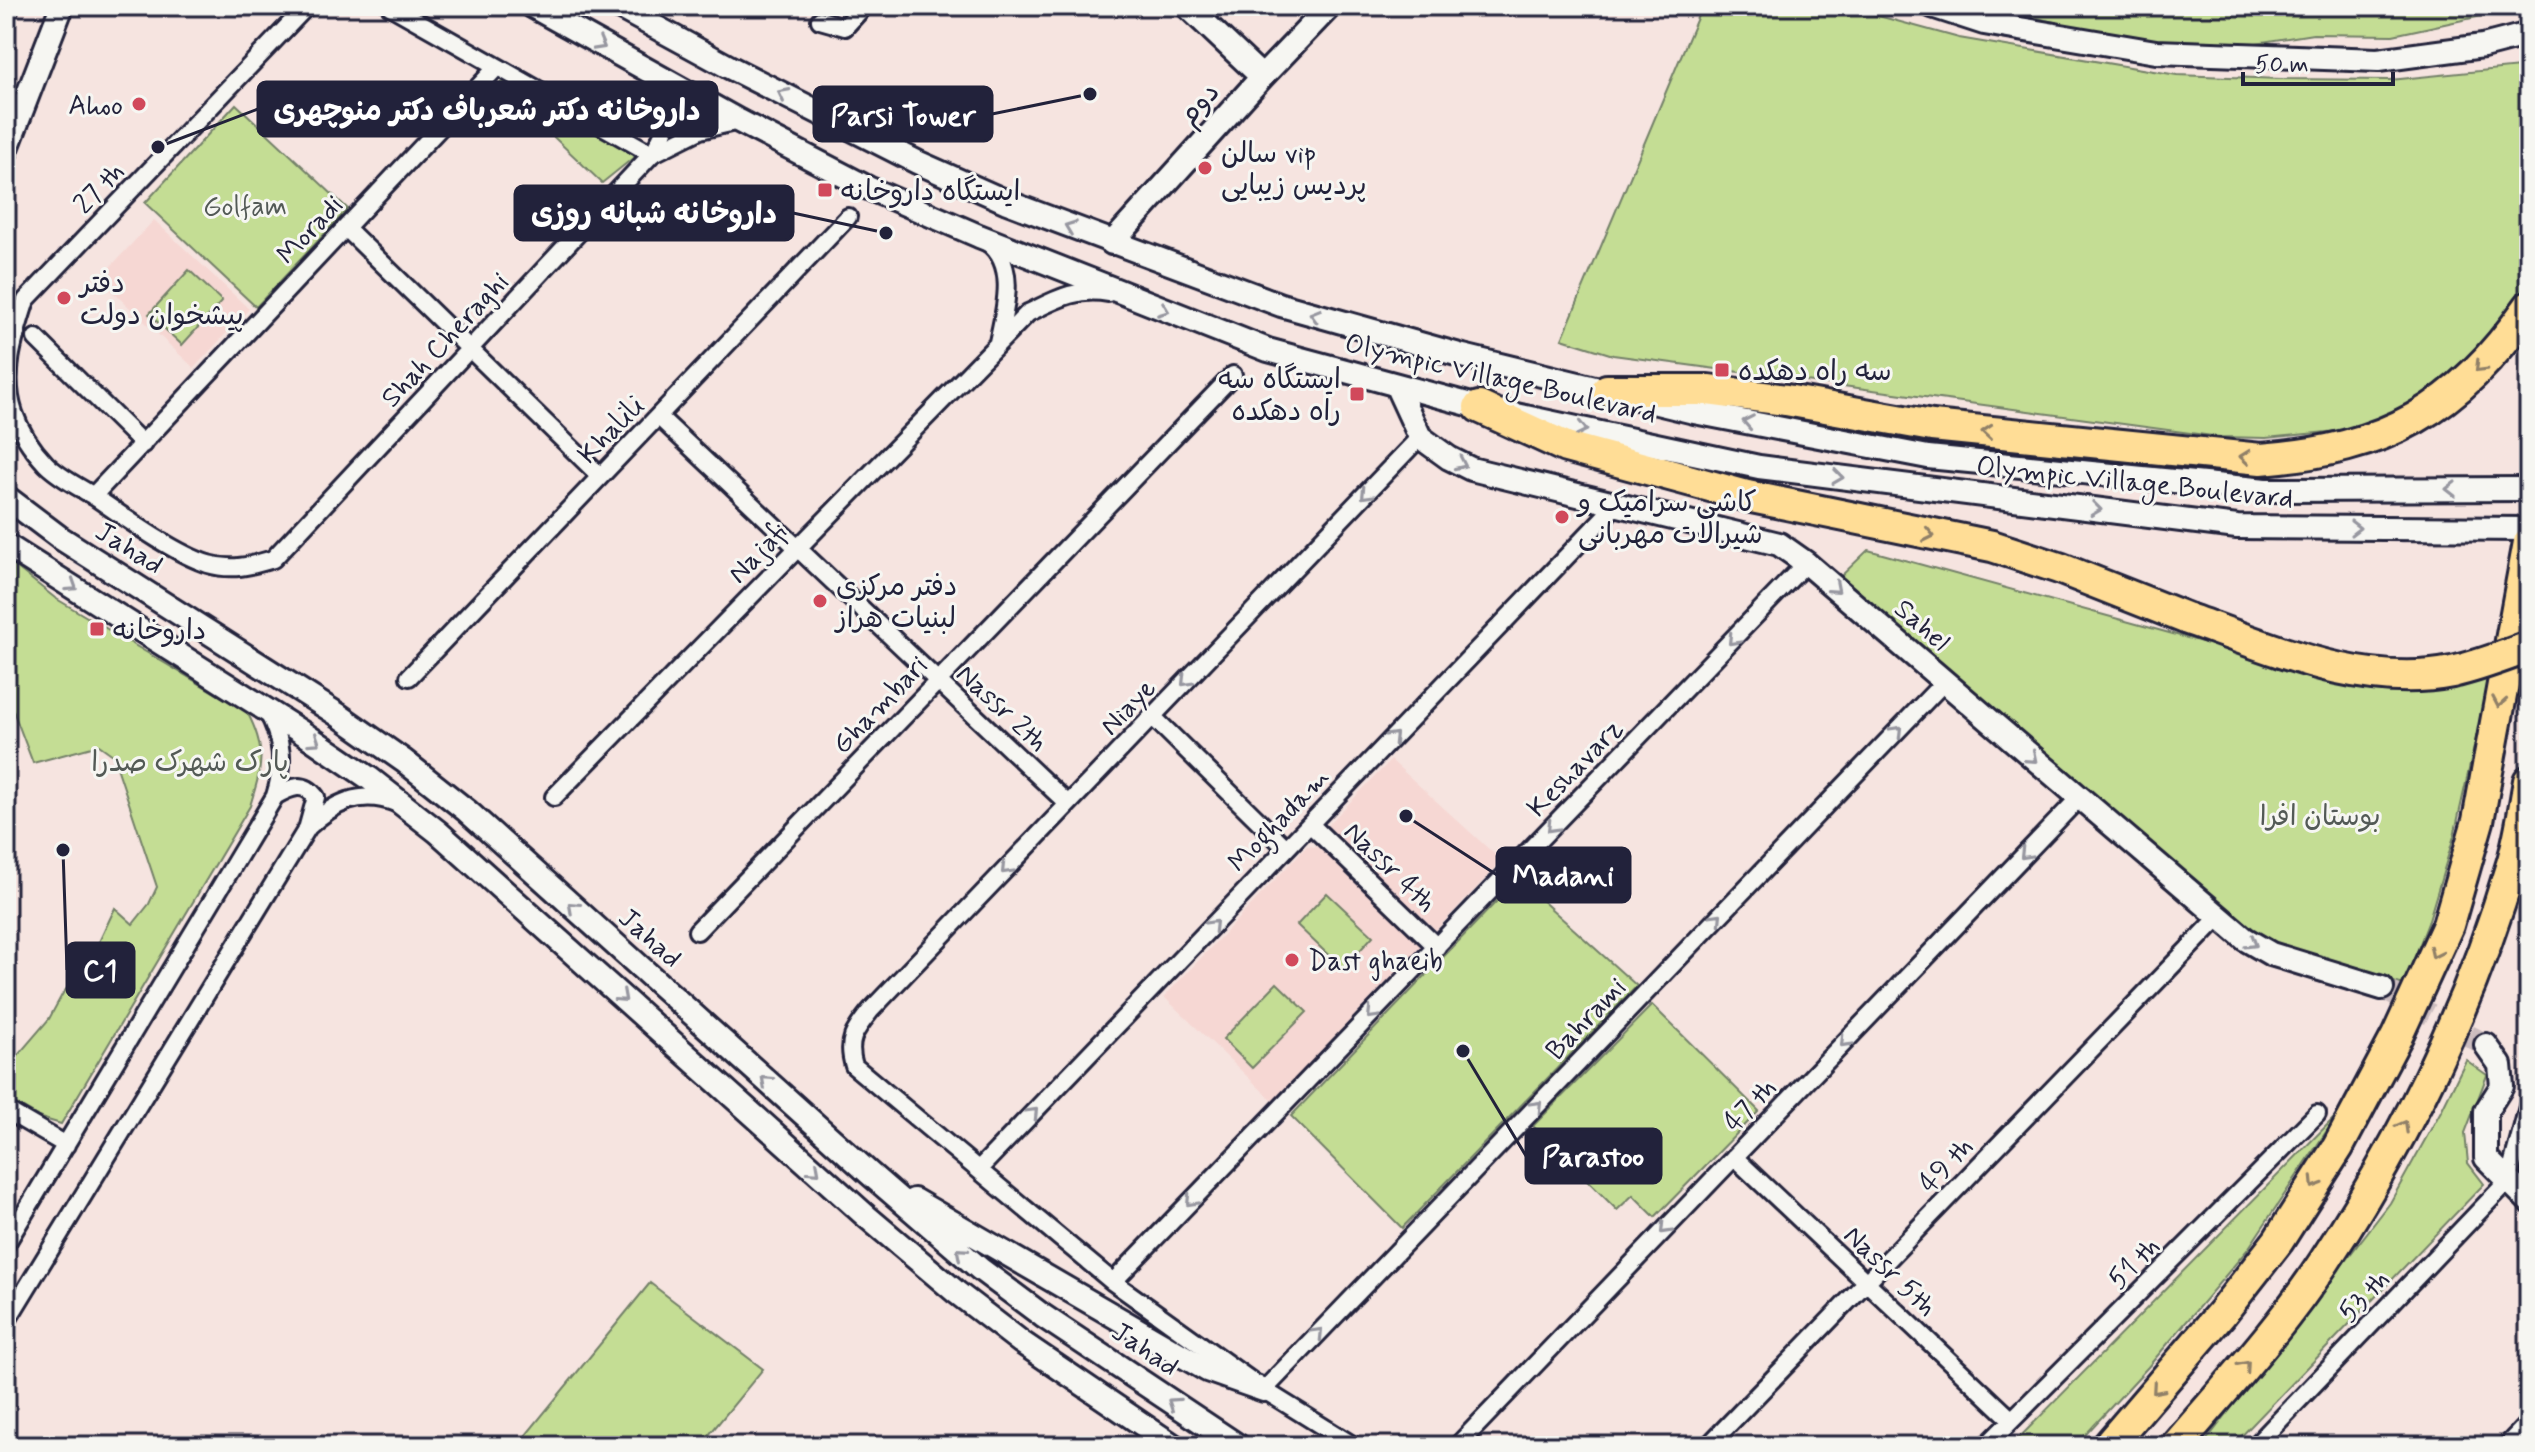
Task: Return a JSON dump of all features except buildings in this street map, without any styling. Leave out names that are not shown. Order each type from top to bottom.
[{"type":"highway","points":[[1607,390],[1708,390],[1786,400],[1932,426],[2261,459],[2310,455],[2359,443],[2407,424],[2450,397],[2505,341],[2529,307]]},
{"type":"highway","points":[[1479,407],[1566,447],[1732,492],[1992,546],[2059,568],[2188,619],[2343,670],[2401,676],[2451,672],[2529,647]]},
{"type":"highway","points":[[2108,1446],[2221,1314],[2278,1241],[2338,1147],[2397,1036],[2448,925],[2478,821],[2526,556]]},
{"type":"highway","points":[[2513,862],[2529,781]]},
{"type":"highway","points":[[2176,1446],[2261,1346],[2314,1275],[2369,1188],[2432,1075],[2469,994],[2529,810]]},
{"type":"main road","points":[[6,151],[62,6]]},
{"type":"main road","name":"Olympic Village Boulevard","points":[[532,6],[663,80],[868,188],[979,236],[1268,350],[1479,407],[1759,467],[2237,527],[2529,529]]},
{"type":"main road","name":"Olympic Village Boulevard","points":[[617,6],[729,67],[917,162],[1007,202],[1281,305],[1463,356],[1694,412],[1928,457],[2266,490],[2529,489]]},
{"type":"main road","points":[[1187,6],[1262,77]]},
{"type":"main road","name":"دوم","points":[[1112,243],[1330,6]]},
{"type":"main road","points":[[1932,6],[1984,23],[2156,52],[2378,60],[2483,46],[2529,34]]},
{"type":"main road","points":[[1396,385],[1420,437]]},
{"type":"main road","name":"Sahel","points":[[1420,437],[1471,469],[1779,544],[1806,563],[2245,939],[2271,954],[2382,988]]},
{"type":"main road","name":"Jahad","points":[[6,497],[59,537],[290,684],[404,761],[467,811],[869,1173],[1005,1288],[1238,1446]]},
{"type":"main road","points":[[6,545],[369,778],[438,832],[866,1216],[956,1292],[1021,1342],[1174,1446]]},
{"type":"main road","points":[[2486,1045],[2500,1065],[2502,1086],[2486,1111],[2486,1158],[2529,1201]]},
{"type":"main road","points":[[869,1173],[1207,1370],[1264,1390]]},
{"type":"street","name":"27 th","points":[[93,496],[49,467],[26,441],[14,413],[8,389],[12,344],[26,300],[307,6]]},
{"type":"street","points":[[390,6],[652,154]]},
{"type":"street","points":[[820,20],[845,27],[864,6]]},
{"type":"street","name":"Moradi","points":[[93,496],[497,67]]},
{"type":"street","points":[[652,154],[666,132],[669,109],[663,80]]},
{"type":"street","points":[[652,154],[700,130],[739,121]]},
{"type":"street","name":"Shah Cheraghi","points":[[93,496],[135,524],[207,564],[239,569],[273,559],[652,154]]},
{"type":"street","name":"Khalili","points":[[409,677],[848,217]]},
{"type":"street","points":[[346,228],[600,476]]},
{"type":"street","points":[[979,236],[998,250],[1007,280],[998,342]]},
{"type":"street","name":"Najafi","points":[[554,797],[1028,313],[1066,294],[1095,290],[1129,296]]},
{"type":"street","points":[[36,338],[143,444]]},
{"type":"street","name":"Ghambari","points":[[697,931],[1233,375]]},
{"type":"street","name":"Nassr 2th","points":[[658,416],[1068,804]]},
{"type":"street","name":"Niaye","points":[[1354,1446],[1264,1390],[1113,1282],[854,1066],[849,1048],[858,1026],[871,1010],[1420,437]]},
{"type":"street","name":"Moghadam","points":[[979,1169],[1615,506]]},
{"type":"street","name":"Keshavarz","points":[[1113,1282],[1806,563]]},
{"type":"street","name":"Bahrami","points":[[1264,1390],[1944,682]]},
{"type":"street","points":[[6,1244],[275,796],[280,782],[282,749],[276,728],[266,710]]},
{"type":"street","points":[[1152,716],[1286,848]]},
{"type":"street","points":[[6,1322],[308,827],[316,797],[310,789],[300,786],[275,796]]},
{"type":"street","points":[[308,827],[326,811],[351,799],[381,797],[405,806]]},
{"type":"street","name":"47 th","points":[[1457,1446],[2079,798]]},
{"type":"street","name":"Nassr 4th","points":[[1310,824],[1437,947]]},
{"type":"street","name":"49 th","points":[[1708,1446],[2218,918]]},
{"type":"street","points":[[2508,1181],[2529,1103]]},
{"type":"street","points":[[6,1110],[66,1145]]},
{"type":"street","name":"51 th","points":[[1986,1446],[2317,1114]]},
{"type":"street","name":"Nassr 5th","points":[[1734,1157],[2012,1420]]},
{"type":"street","name":"53 th","points":[[2255,1446],[2508,1181]]},
{"type":"street","points":[[2506,1446],[2529,1422]]},
{"type":"shaded area","points":[[154,220],[249,309],[194,368],[99,279]]},
{"type":"shaded area","points":[[1391,760],[1502,861],[1436,930],[1326,827]]},
{"type":"shaded area","points":[[1307,846],[1318,847],[1423,944],[1273,1101],[1164,997]]},
{"type":"green space","points":[[1702,6],[1842,6],[1959,38],[2177,75],[2390,80],[2529,66],[2529,283],[2508,318],[2468,366],[2410,411],[2347,430],[2266,438],[2220,437],[1613,355],[1562,339]]},
{"type":"green space","points":[[1997,6],[2529,6],[2529,16],[2491,14],[2393,35],[2313,34],[2224,48],[2147,42],[2045,20]]},
{"type":"green space","points":[[508,79],[638,154],[602,183],[498,84]]},
{"type":"green space","name":"Golfam","points":[[236,104],[348,209],[256,307],[145,203]]},
{"type":"green space","points":[[189,270],[222,301],[182,345],[149,314]]},
{"type":"green space","name":"بوستان افرا","points":[[1868,550],[2340,680],[2490,676],[2454,836],[2428,923],[2404,985],[2277,949],[2254,936],[1838,579]]},
{"type":"green space","name":"پارک شهرک صدرا","points":[[6,559],[55,598],[247,712],[260,748],[260,769],[250,806],[61,1124],[41,1118],[6,1098],[6,1069],[49,1019],[63,993],[90,961],[115,908],[133,924],[149,904],[157,887],[113,755],[99,745],[33,763],[6,692]]},
{"type":"green space","points":[[1518,879],[1637,986],[1402,1228],[1291,1116]]},
{"type":"green space","points":[[1327,893],[1373,936],[1343,969],[1297,925]]},
{"type":"green space","points":[[1277,983],[1307,1012],[1252,1068],[1223,1039]]},
{"type":"green space","points":[[1652,1005],[1759,1111],[1655,1217],[1633,1195],[1617,1210],[1533,1126]]},
{"type":"green space","points":[[2466,1060],[2487,1075],[2465,1133],[2468,1163],[2484,1184],[2232,1446],[2202,1446],[2390,1203]]},
{"type":"green space","points":[[2338,1114],[2248,1249],[2148,1367],[2075,1446],[2011,1446]]},
{"type":"green space","points":[[650,1283],[763,1369],[700,1446],[517,1446]]},
{"type":"tunnel","points":[[2382,988],[2486,1045]]},
{"type":"place","name":"Parsi Tower","points":[[1090,94]]},
{"type":"place","name":"Ahoo","points":[[139,104]]},
{"type":"place","name":"داروخانه دکتر شعرباف دکتر منوچهری","points":[[158,147]]},
{"type":"place","name":"سالن vip پردیس زیبایی","points":[[1205,168]]},
{"type":"place","name":"ایستگاه داروخانه","points":[[825,190]]},
{"type":"place","name":"داروخانه شبانه روزی","points":[[886,233]]},
{"type":"place","name":"دفتر پیشخوان دولت","points":[[64,298]]},
{"type":"place","name":"سه راه دهکده","points":[[1722,370]]},
{"type":"place","name":"ایستگاه سه راه دهکده","points":[[1357,394]]},
{"type":"place","name":"کاشی سرامیک و شیرالات مهربانی","points":[[1562,517]]},
{"type":"place","name":"دفتر مرکزی لبنیات هراز","points":[[820,601]]},
{"type":"place","name":"داروخانه","points":[[97,629]]},
{"type":"place","name":"Madani","points":[[1406,816]]},
{"type":"place","name":"C1","points":[[63,850]]},
{"type":"place","name":"Dast ghaeib","points":[[1292,960]]},
{"type":"place","name":"Parastoo","points":[[1463,1051]]}]
